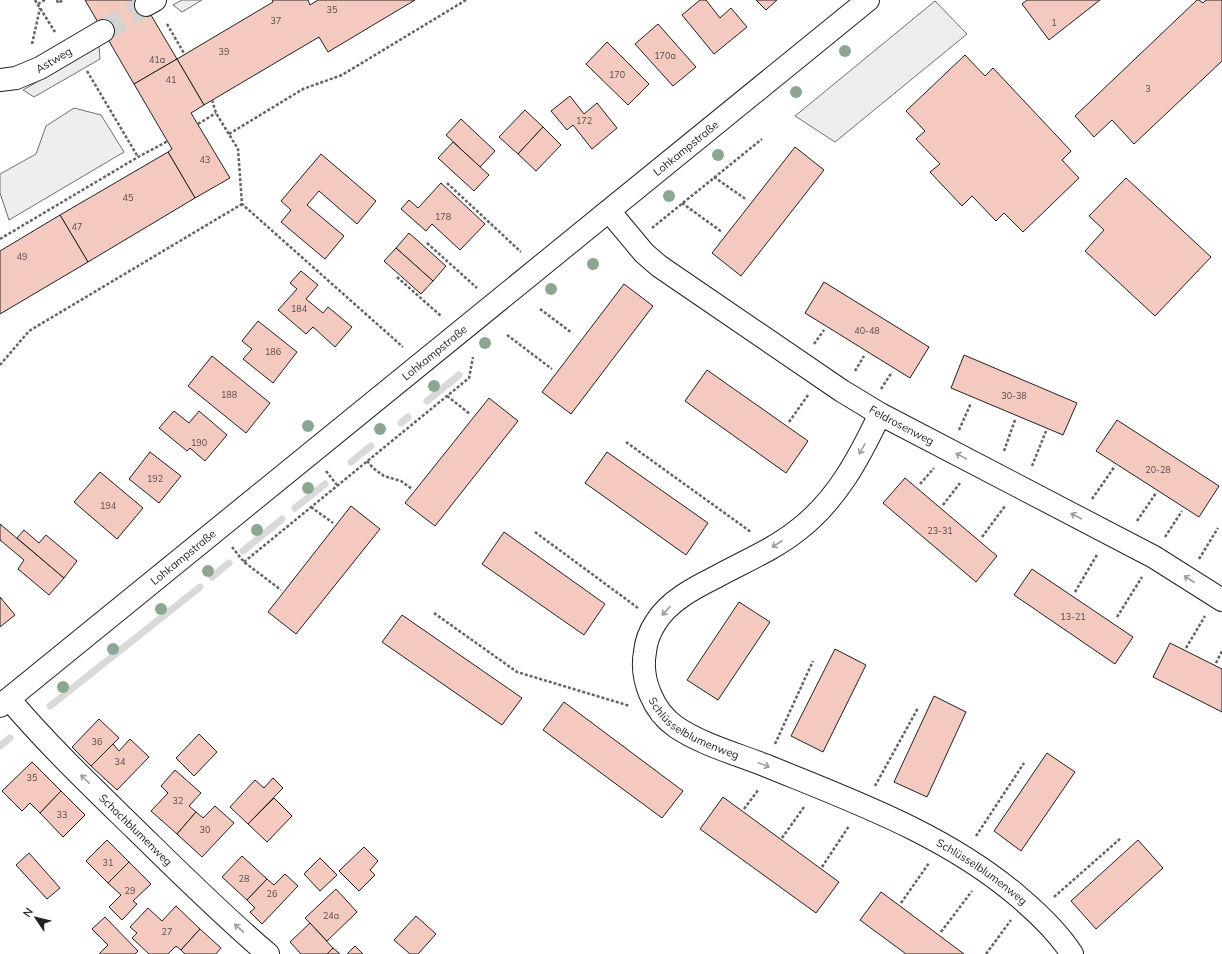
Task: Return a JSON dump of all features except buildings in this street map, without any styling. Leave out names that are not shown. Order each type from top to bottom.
[{"type":"street","name":"Lohkampstraße","points":[[4,702],[868,0]]},
{"type":"street","name":"Astweg","points":[[0,80],[16,78],[40,68],[103,31]]},
{"type":"street","name":"Feldrosenweg","points":[[609,211],[644,253],[659,266],[842,391],[880,414],[1154,556],[1214,607]]},
{"type":"street","name":"Schlüsselblumenweg","points":[[880,414],[867,442],[844,481],[823,507],[798,530],[773,547],[694,588],[672,604],[656,621],[649,636],[644,653],[644,671],[648,687],[656,705],[675,726],[703,741],[864,806],[925,835],[962,855],[1036,912],[1054,930],[1072,954]]},
{"type":"street","name":"Schachblumenweg","points":[[4,702],[40,735],[187,880],[268,954]]},
{"type":"path","points":[[35,0],[55,33]]},
{"type":"path","points":[[38,4],[45,0]]},
{"type":"path","points":[[56,0],[58,3],[63,0]]},
{"type":"path","points":[[229,134],[303,89],[342,75],[466,0]]},
{"type":"path","points":[[32,47],[40,8]]},
{"type":"path","points":[[167,24],[185,55]]},
{"type":"path","points":[[87,71],[138,157]]},
{"type":"path","points":[[212,100],[216,113],[238,149],[242,204],[405,349]]},
{"type":"path","points":[[198,124],[216,113]]},
{"type":"path","points":[[650,230],[762,139]]},
{"type":"path","points":[[0,239],[138,157],[168,141]]},
{"type":"path","points":[[714,177],[746,200]]},
{"type":"path","points":[[447,183],[522,252]]},
{"type":"path","points":[[682,203],[722,232]]},
{"type":"path","points":[[0,365],[30,331],[242,204]]},
{"type":"path","points":[[427,243],[477,289]]},
{"type":"path","points":[[397,277],[442,317]]},
{"type":"path","points":[[540,309],[572,333]]},
{"type":"path","points":[[507,335],[552,369]]},
{"type":"path","points":[[853,375],[864,356]]},
{"type":"path","points":[[244,562],[469,378],[473,357]]},
{"type":"path","points":[[880,390],[892,372]]},
{"type":"path","points":[[789,422],[810,392]]},
{"type":"path","points":[[447,396],[470,414]]},
{"type":"path","points":[[957,434],[971,403]]},
{"type":"path","points":[[1003,452],[1015,420]]},
{"type":"path","points":[[1029,473],[1046,431]]},
{"type":"path","points":[[626,442],[773,547]]},
{"type":"path","points":[[367,461],[373,468],[384,476],[401,481],[412,490]]},
{"type":"path","points":[[920,484],[935,466]]},
{"type":"path","points":[[1088,504],[1115,466]]},
{"type":"path","points":[[323,467],[337,485]]},
{"type":"path","points":[[943,505],[962,480]]},
{"type":"path","points":[[1134,526],[1156,493]]},
{"type":"path","points":[[982,537],[1007,503]]},
{"type":"path","points":[[311,506],[333,523]]},
{"type":"path","points":[[1162,542],[1182,510]]},
{"type":"path","points":[[1196,563],[1218,528]]},
{"type":"path","points":[[535,532],[656,621]]},
{"type":"path","points":[[228,543],[244,562],[281,590]]},
{"type":"path","points":[[1075,592],[1099,552]]},
{"type":"path","points":[[1117,617],[1143,575]]},
{"type":"path","points":[[1186,648],[1214,607]]},
{"type":"path","points":[[434,613],[517,672],[636,708],[656,705]]},
{"type":"path","points":[[1216,663],[1222,651]]},
{"type":"path","points":[[772,749],[813,661]]},
{"type":"path","points":[[873,789],[918,708]]},
{"type":"path","points":[[973,839],[1024,763]]},
{"type":"path","points":[[744,809],[761,785]]},
{"type":"path","points":[[782,838],[807,803]]},
{"type":"path","points":[[822,867],[853,821]]},
{"type":"path","points":[[1052,898],[1121,838]]},
{"type":"path","points":[[901,903],[932,859]]},
{"type":"path","points":[[941,932],[976,886]]},
{"type":"path","points":[[986,954],[1014,916]]},
{"type":"shaded area","points":[[182,0],[202,0],[182,12],[173,5]]},
{"type":"shaded area","points":[[935,1],[967,34],[835,142],[795,116]]},
{"type":"shaded area","points":[[99,46],[100,59],[34,97],[23,90]]},
{"type":"shaded area","points":[[74,108],[101,115],[124,152],[9,220],[0,193],[0,174],[36,154],[46,126]]},
{"type":"waterway","points":[[427,401],[459,375]]},
{"type":"waterway","points":[[401,423],[408,417]]},
{"type":"waterway","points":[[351,462],[371,446]]},
{"type":"waterway","points":[[295,508],[325,484]]},
{"type":"waterway","points":[[243,551],[282,519]]},
{"type":"waterway","points":[[212,577],[229,563]]},
{"type":"waterway","points":[[50,706],[200,587]]},
{"type":"waterway","points":[[0,746],[10,738]]},
{"type":"tunnel","points":[[103,31],[146,5]]}]
